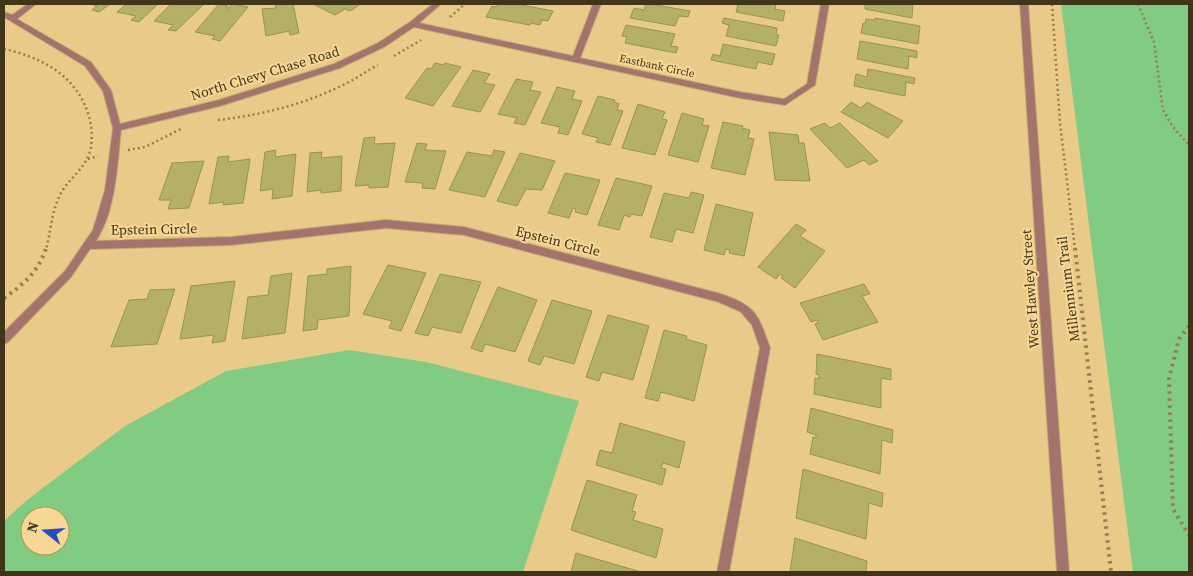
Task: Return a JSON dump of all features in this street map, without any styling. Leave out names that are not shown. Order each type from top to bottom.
[{"type":"street","points":[[8,16],[32,4]]},
{"type":"street","name":"North Chevy Chase Road","points":[[117,128],[220,103],[337,66],[381,45],[413,24],[436,4]]},
{"type":"street","points":[[575,60],[597,4]]},
{"type":"street","name":"Eastbank Circle","points":[[413,24],[740,95],[785,102],[811,85],[825,4]]},
{"type":"street","name":"West Hawley Street","points":[[1024,4],[1063,572]]},
{"type":"street","points":[[4,339],[68,274],[97,231],[110,190],[117,128],[107,90],[88,64],[8,16]]},
{"type":"street","name":"Epstein Circle","points":[[88,245],[231,241],[386,224],[461,231],[721,298],[745,308],[756,323],[765,348],[723,572]]},
{"type":"path","points":[[450,17],[465,4]]},
{"type":"path","name":"Millennium Trail","points":[[1052,4],[1060,123],[1110,572]]},
{"type":"path","points":[[1138,4],[1154,42],[1164,110],[1173,127],[1189,145]]},
{"type":"path","points":[[389,58],[424,38]]},
{"type":"path","points":[[4,49],[31,56],[67,76],[80,92],[88,111],[92,135],[88,159],[59,196],[42,260],[22,285],[4,298]]},
{"type":"path","points":[[214,120],[263,113],[306,101],[338,88],[382,62]]},
{"type":"path","points":[[88,159],[145,147],[174,131],[188,127]]},
{"type":"path","points":[[1189,326],[1179,338],[1168,379],[1173,508],[1189,535]]},
{"type":"green space","points":[[1061,4],[1189,4],[1189,572],[1133,572]]},
{"type":"green space","points":[[349,350],[426,362],[579,401],[523,572],[4,572],[4,521],[20,506],[20,556],[70,556],[70,506],[20,506],[125,426],[226,371]]},
{"type":"building","points":[[90,4],[110,4],[99,12],[92,10],[97,6]]},
{"type":"building","points":[[126,4],[158,4],[139,22],[131,20],[136,16],[117,12]]},
{"type":"building","points":[[171,4],[204,4],[176,31],[168,30],[173,25],[154,21]]},
{"type":"building","points":[[219,4],[228,6],[226,8],[229,8],[232,4],[248,7],[220,41],[212,39],[215,36],[195,32]]},
{"type":"building","points":[[293,4],[299,33],[290,35],[289,31],[266,36],[262,9],[276,8],[275,5]]},
{"type":"building","points":[[313,4],[361,4],[350,11],[345,9],[335,15]]},
{"type":"building","points":[[498,4],[517,4],[553,11],[548,21],[542,20],[540,25],[486,17],[492,6],[496,7]]},
{"type":"building","points":[[646,4],[690,11],[688,17],[679,16],[675,26],[630,18],[634,8],[644,10]]},
{"type":"building","points":[[738,4],[776,4],[775,9],[785,11],[783,21],[736,12]]},
{"type":"building","points":[[865,4],[913,4],[912,18],[865,9]]},
{"type":"building","points":[[724,18],[777,28],[776,35],[779,35],[776,46],[726,36],[729,25],[722,23]]},
{"type":"building","points":[[875,18],[920,26],[918,44],[861,33],[866,19],[875,20]]},
{"type":"building","points":[[626,25],[675,34],[671,46],[678,47],[676,53],[625,43],[627,37],[622,36]]},
{"type":"building","points":[[860,41],[917,51],[917,58],[909,56],[908,69],[857,59]]},
{"type":"building","points":[[723,44],[775,54],[772,65],[758,62],[756,69],[711,60],[713,54],[720,56]]},
{"type":"building","points":[[435,63],[444,65],[445,63],[461,67],[433,106],[405,98],[427,68],[431,69]]},
{"type":"building","points":[[868,69],[915,78],[914,84],[906,82],[905,96],[854,86],[856,74],[867,77]]},
{"type":"building","points":[[473,70],[490,74],[484,83],[495,85],[480,112],[452,106]]},
{"type":"building","points":[[516,79],[533,82],[530,90],[541,92],[525,125],[514,123],[517,118],[498,114]]},
{"type":"building","points":[[557,87],[575,91],[572,99],[582,101],[568,135],[558,133],[560,127],[541,123]]},
{"type":"building","points":[[598,96],[615,100],[614,102],[619,104],[617,110],[623,111],[610,145],[596,142],[598,138],[582,134]]},
{"type":"building","points":[[851,102],[861,108],[867,102],[903,121],[888,138],[841,112]]},
{"type":"building","points":[[638,104],[665,112],[662,119],[667,120],[655,155],[622,148]]},
{"type":"building","points":[[682,113],[704,119],[702,125],[709,126],[698,162],[668,155]]},
{"type":"building","points":[[723,122],[743,126],[742,128],[750,130],[748,138],[754,139],[745,175],[711,168]]},
{"type":"building","points":[[825,123],[830,128],[840,123],[878,161],[869,165],[864,160],[847,168],[810,129]]},
{"type":"building","points":[[769,132],[798,135],[799,143],[804,143],[810,181],[775,180]]},
{"type":"building","points":[[375,137],[374,144],[395,143],[388,187],[369,188],[369,185],[355,186],[364,138]]},
{"type":"building","points":[[417,143],[427,144],[425,150],[446,151],[435,189],[422,188],[423,183],[405,182]]},
{"type":"building","points":[[276,150],[275,157],[296,154],[292,196],[272,199],[273,189],[260,191],[265,152]]},
{"type":"building","points":[[494,150],[505,152],[485,197],[449,190],[467,152],[492,156]]},
{"type":"building","points":[[322,152],[321,158],[342,156],[341,191],[321,193],[321,190],[307,192],[310,153]]},
{"type":"building","points":[[520,153],[555,161],[542,190],[526,189],[517,206],[497,201]]},
{"type":"building","points":[[229,156],[228,162],[250,159],[243,203],[223,205],[224,202],[209,204],[218,157]]},
{"type":"building","points":[[204,161],[189,208],[168,209],[171,200],[159,200],[172,163]]},
{"type":"building","points":[[565,173],[600,180],[587,215],[575,212],[576,209],[573,208],[569,218],[548,213]]},
{"type":"building","points":[[616,178],[652,186],[642,216],[631,214],[630,217],[624,215],[619,230],[598,225]]},
{"type":"building","points":[[691,192],[704,195],[693,233],[676,229],[672,242],[650,237],[664,193],[689,198]]},
{"type":"building","points":[[716,204],[753,213],[744,256],[729,253],[730,250],[726,249],[724,255],[704,250]]},
{"type":"building","points":[[796,224],[806,230],[800,236],[825,251],[795,288],[781,278],[783,276],[780,274],[776,279],[758,267]]},
{"type":"building","points":[[388,265],[426,273],[401,331],[389,328],[392,321],[363,314]]},
{"type":"building","points":[[351,266],[349,316],[318,320],[317,329],[303,331],[308,276],[327,274],[327,269]]},
{"type":"building","points":[[292,273],[285,333],[242,339],[248,297],[268,295],[271,276]]},
{"type":"building","points":[[440,274],[481,282],[461,333],[432,327],[428,336],[415,333]]},
{"type":"building","points":[[235,281],[225,341],[212,343],[214,335],[180,339],[191,286]]},
{"type":"building","points":[[864,284],[870,294],[862,296],[878,322],[823,340],[815,324],[818,323],[817,320],[811,322],[800,303]]},
{"type":"building","points":[[498,287],[537,300],[515,352],[485,344],[482,352],[471,348]]},
{"type":"building","points":[[175,289],[157,344],[111,347],[129,300],[147,299],[150,290]]},
{"type":"building","points":[[552,300],[592,311],[574,364],[544,356],[540,365],[528,361]]},
{"type":"building","points":[[608,315],[649,326],[633,380],[602,372],[599,381],[586,377]]},
{"type":"building","points":[[664,330],[687,336],[686,339],[707,345],[694,401],[661,392],[658,401],[645,398]]},
{"type":"building","points":[[817,354],[891,369],[891,380],[881,378],[881,408],[814,394],[815,378],[819,379],[819,375],[816,374]]},
{"type":"building","points":[[811,408],[893,430],[892,443],[882,440],[880,474],[810,454],[813,437],[816,438],[816,435],[807,432]]},
{"type":"building","points":[[620,423],[685,442],[679,468],[663,463],[661,468],[666,469],[662,485],[596,465],[600,450],[612,453]]},
{"type":"building","points":[[803,469],[883,493],[882,507],[869,503],[866,539],[796,518]]},
{"type":"building","points":[[587,480],[637,495],[632,511],[636,512],[633,520],[663,529],[656,558],[571,530]]},
{"type":"building","points":[[795,538],[867,561],[866,572],[790,572]]},
{"type":"building","points":[[576,553],[641,572],[571,572]]}]
